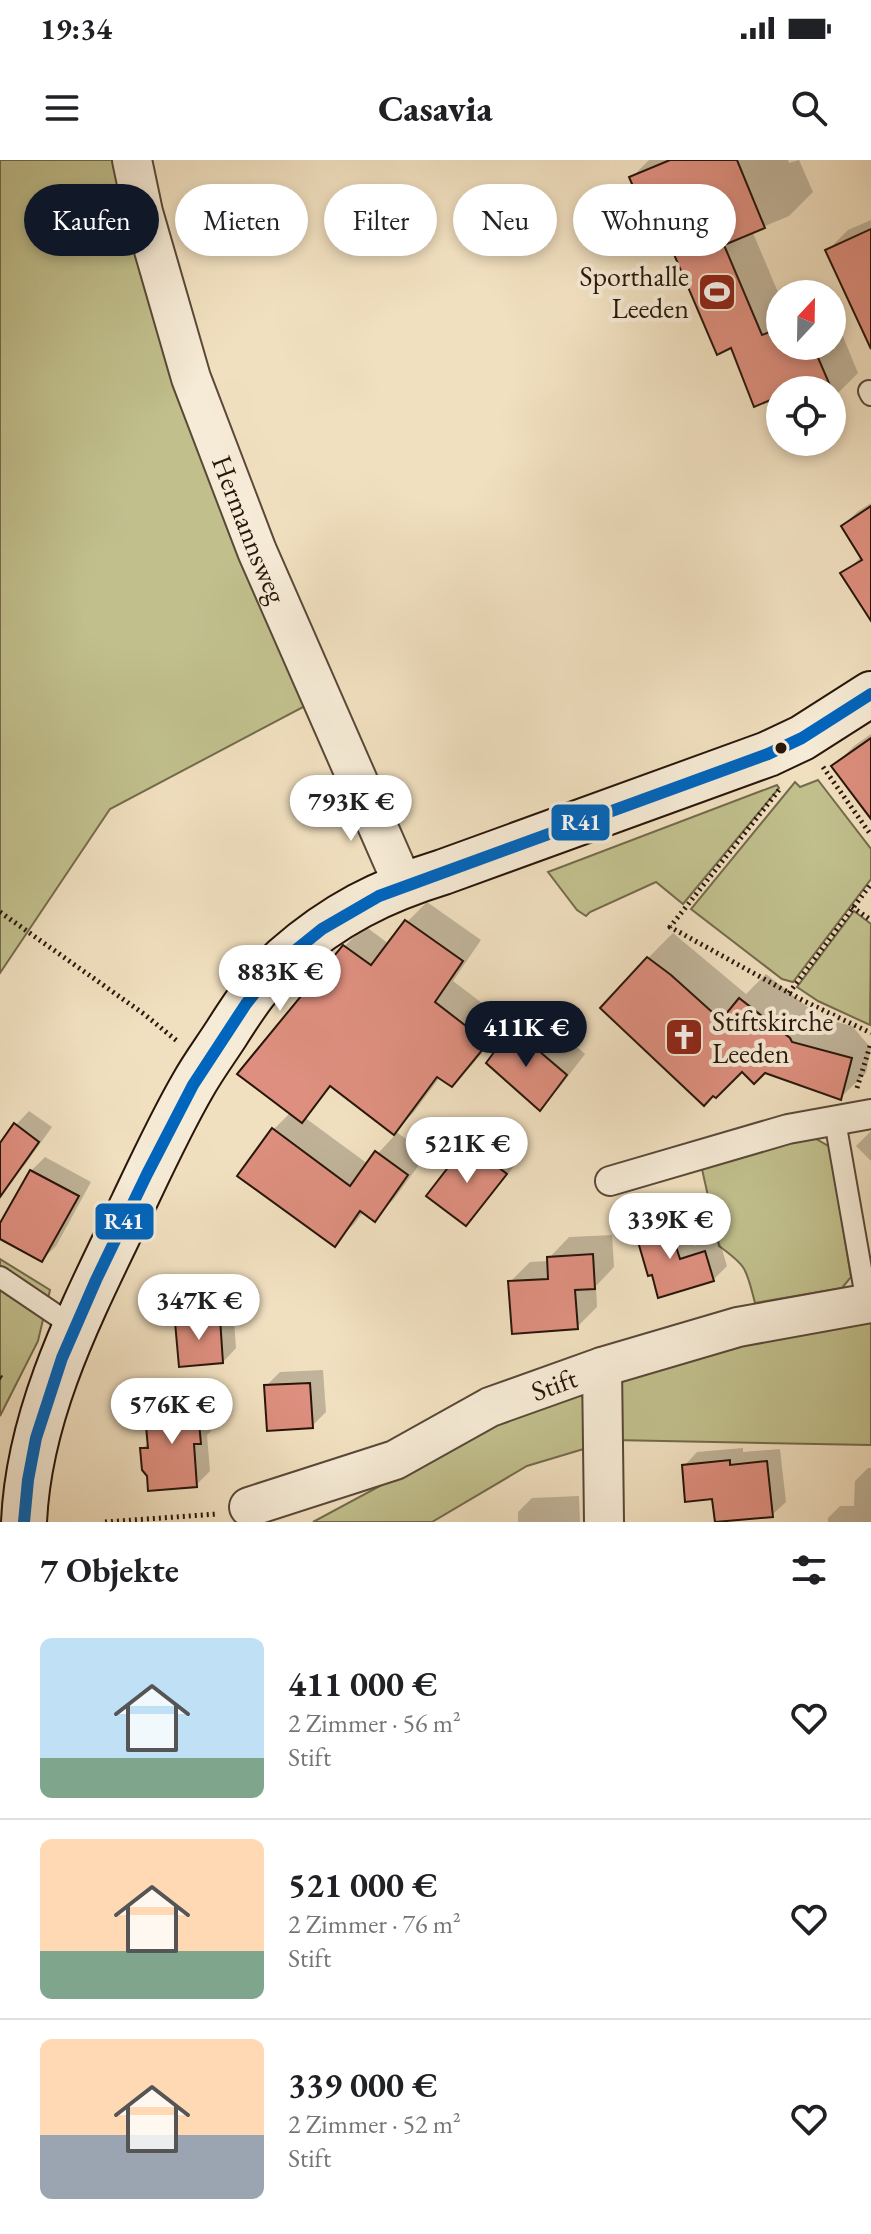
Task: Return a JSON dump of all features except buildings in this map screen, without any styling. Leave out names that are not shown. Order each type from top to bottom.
[{"type":"main road","points":[[16,1517],[51,1390],[74,1327],[156,1155],[193,1084],[252,994],[284,959],[325,926],[365,901],[403,884],[754,759],[802,738],[871,694]]},
{"type":"street","name":"Hermannsweg","points":[[132,160],[143,212],[191,378],[257,551],[403,884]]},
{"type":"street","points":[[610,1181],[788,1129],[871,1114]]},
{"type":"street","name":"Stift","points":[[249,1507],[395,1460],[490,1407],[602,1367],[738,1327],[869,1303]]},
{"type":"street","points":[[602,1367],[604,1522]]},
{"type":"lane","points":[[835,1121],[869,1303]]},
{"type":"lane","points":[[0,1277],[74,1327]]},
{"type":"path","points":[[802,738],[871,835]]},
{"type":"path","points":[[802,738],[788,780],[670,927],[789,993],[871,1033]]},
{"type":"path","points":[[789,993],[871,884]]},
{"type":"path","points":[[852,907],[871,920]]},
{"type":"path","points":[[0,912],[144,1014]]},
{"type":"path","points":[[105,1522],[221,1513],[249,1507]]},
{"type":"shaded area","points":[[0,160],[118,160],[126,184],[24,184],[24,256],[151,256],[307,705],[110,809],[0,973]]},
{"type":"shaded area","points":[[818,780],[871,849],[871,879],[793,982],[782,979],[691,909],[795,782],[800,787]]},
{"type":"shaded area","points":[[777,785],[779,788],[683,904],[656,882],[586,916],[577,910],[548,872]]},
{"type":"shaded area","points":[[854,911],[871,924],[870,1025],[818,1001],[797,987]]},
{"type":"shaded area","points":[[811,1136],[830,1147],[851,1277],[842,1288],[755,1303],[744,1270],[719,1246],[702,1169],[717,1160]]},
{"type":"shaded area","points":[[0,1259],[50,1290],[38,1341],[0,1416]]},
{"type":"shaded area","points":[[871,1315],[871,1445],[613,1440],[613,1375]]},
{"type":"shaded area","points":[[579,1393],[584,1399],[587,1448],[527,1466],[432,1522],[313,1522],[512,1415]]},
{"type":"transit line","name":"R41","points":[[24,1522],[36,1438],[62,1358],[96,1280],[193,1085],[246,1004],[276,966],[322,929],[379,896],[768,754],[802,738],[871,694]]},
{"type":"place","name":"Sporthalle Leeden","points":[[717,292]]},
{"type":"place","name":"Stiftskirche Leeden","points":[[684,1037]]}]
